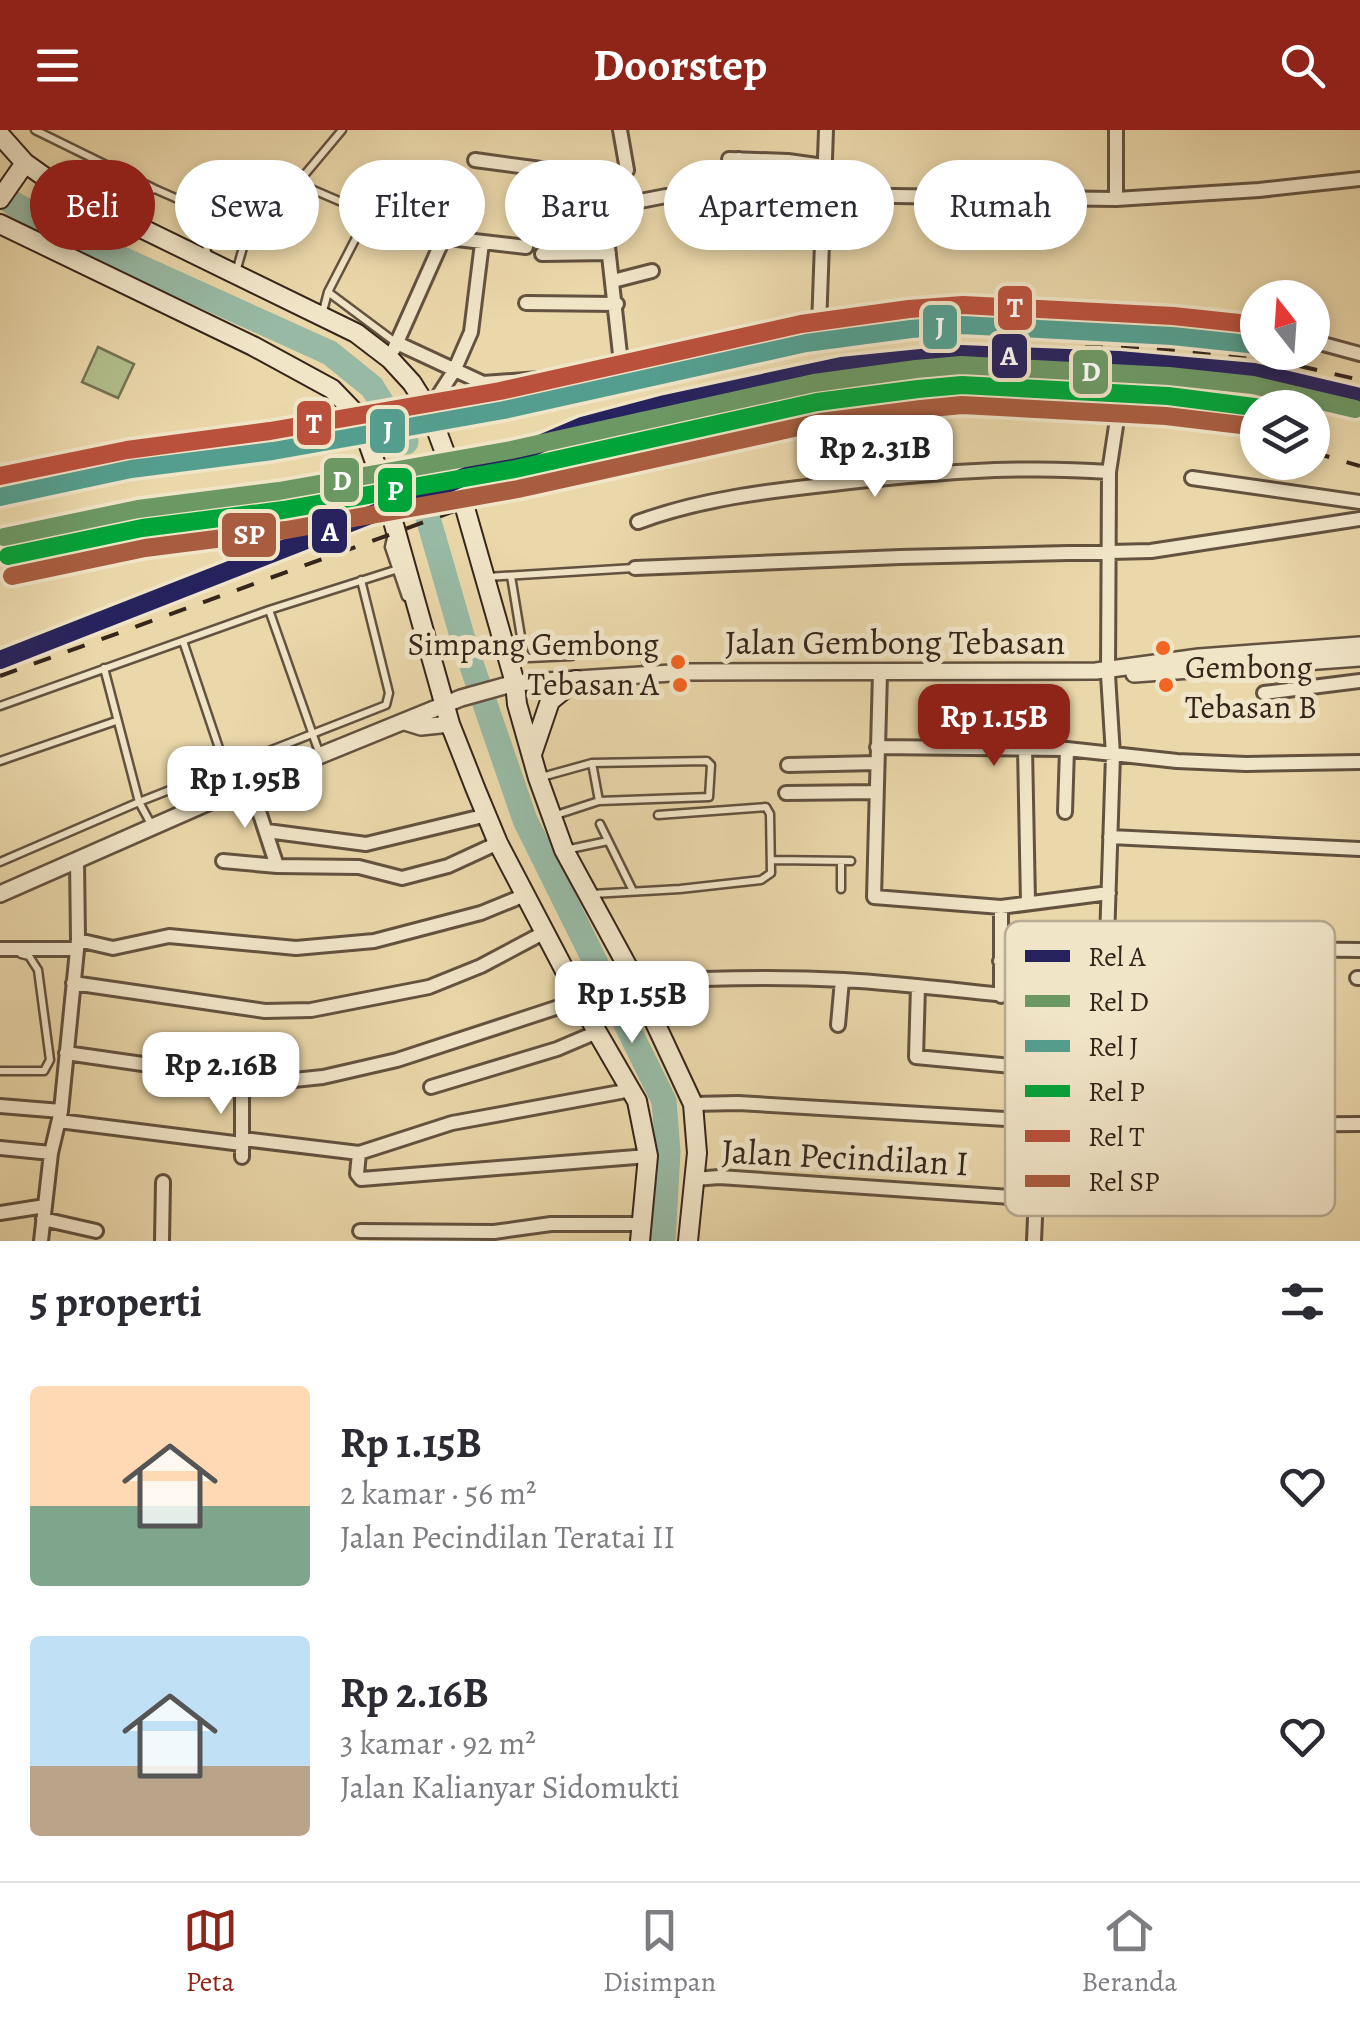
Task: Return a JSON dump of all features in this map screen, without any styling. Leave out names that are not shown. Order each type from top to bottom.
[{"type":"main road","points":[[0,135],[30,166]]},
{"type":"main road","points":[[4,194],[26,163]]},
{"type":"main road","points":[[0,224],[332,388],[359,418],[419,614],[453,701],[450,724],[498,843],[596,1032],[637,1101],[648,1156],[641,1232]]},
{"type":"main road","points":[[155,234],[393,351],[429,410],[486,575],[516,683],[517,704],[564,850],[636,982],[693,1104],[697,1153],[688,1241]]},
{"type":"main road","points":[[0,239],[22,237]]},
{"type":"main road","points":[[532,754],[550,701],[576,680]]},
{"type":"street","points":[[620,130],[623,160]]},
{"type":"street","points":[[824,160],[826,130]]},
{"type":"street","points":[[1116,130],[1116,199]]},
{"type":"street","points":[[734,160],[788,160]]},
{"type":"street","points":[[894,196],[1116,199],[1360,179]]},
{"type":"street","points":[[438,250],[393,351],[482,383],[553,378],[710,343],[936,311],[1035,305],[1162,314],[1240,326]]},
{"type":"street","points":[[429,410],[454,371],[471,332],[481,250]]},
{"type":"street","points":[[609,250],[621,363]]},
{"type":"street","points":[[820,327],[822,250]]},
{"type":"street","points":[[542,254],[609,253]]},
{"type":"street","points":[[613,281],[652,270]]},
{"type":"street","points":[[526,303],[616,304]]},
{"type":"street","points":[[1330,345],[1360,354]]},
{"type":"street","points":[[1108,921],[1113,755],[1104,671],[1110,472],[1118,406]]},
{"type":"street","points":[[638,522],[744,495],[953,470],[1045,467],[1110,472]]},
{"type":"street","points":[[1192,478],[1360,502]]},
{"type":"street","points":[[635,568],[900,557],[1109,554],[1168,550],[1360,519]]},
{"type":"street","name":"Jalan Gembong Tebasan","points":[[1104,671],[1360,644]]},
{"type":"street","name":"Jalan Gembong Tebasan","points":[[0,894],[250,784],[453,701],[516,683],[649,674],[1104,671],[1360,658]]},
{"type":"street","points":[[880,674],[874,896],[1002,907],[1109,893]]},
{"type":"street","points":[[1264,693],[1360,682]]},
{"type":"street","points":[[405,722],[421,728],[450,724]]},
{"type":"street","points":[[877,747],[1066,749],[1246,764],[1360,762]]},
{"type":"street","points":[[1025,748],[1028,902]]},
{"type":"street","points":[[1065,812],[1066,749]]},
{"type":"street","points":[[788,765],[878,763]]},
{"type":"street","points":[[250,784],[277,866]]},
{"type":"street","points":[[786,793],[877,792]]},
{"type":"street","points":[[267,830],[366,844],[487,814]]},
{"type":"street","points":[[1110,837],[1360,849]]},
{"type":"street","points":[[222,861],[359,867],[402,878],[448,866],[498,843]]},
{"type":"street","points":[[41,1241],[51,1153],[60,1116],[78,944],[77,859]]},
{"type":"street","points":[[0,952],[78,944],[113,948],[169,936],[296,948],[374,942],[481,913],[525,895]]},
{"type":"street","points":[[1001,996],[1002,907]]},
{"type":"street","points":[[74,983],[265,1010],[311,1010],[429,987],[481,966],[545,932]]},
{"type":"street","points":[[1335,950],[1360,950]]},
{"type":"street","points":[[1000,961],[1005,961]]},
{"type":"street","points":[[636,982],[740,976],[842,980],[1005,996]]},
{"type":"street","points":[[838,1025],[842,980]]},
{"type":"street","points":[[918,986],[916,1057],[1005,1065]]},
{"type":"street","points":[[66,1053],[242,1078],[284,1081],[323,1077],[396,1060],[580,1000]]},
{"type":"street","points":[[431,1087],[557,1049],[596,1032]]},
{"type":"street","points":[[242,1078],[242,1147]]},
{"type":"street","points":[[0,1106],[242,1147],[359,1153],[452,1123],[631,1090]]},
{"type":"street","points":[[693,1104],[738,1103],[1005,1119]]},
{"type":"street","points":[[1335,1124],[1360,1124]]},
{"type":"street","points":[[0,1148],[51,1153]]},
{"type":"street","points":[[359,1153],[358,1177],[372,1179],[442,1170],[527,1168],[648,1156]]},
{"type":"street","name":"Jalan Pecindilan I","points":[[695,1179],[719,1177],[1005,1197]]},
{"type":"street","points":[[162,1241],[164,1182]]},
{"type":"street","points":[[0,1213],[44,1212],[96,1231]]},
{"type":"street","points":[[1034,1241],[1035,1216]]},
{"type":"street","points":[[360,1231],[494,1232],[552,1224],[641,1232]]},
{"type":"lane","points":[[35,130],[96,160]]},
{"type":"lane","points":[[319,161],[342,130]]},
{"type":"lane","points":[[207,250],[208,260]]},
{"type":"lane","points":[[236,273],[242,250]]},
{"type":"lane","points":[[322,315],[328,292],[350,250]]},
{"type":"lane","points":[[328,292],[393,351]]},
{"type":"lane","points":[[394,525],[389,547],[394,570],[406,598],[419,614]]},
{"type":"lane","points":[[486,575],[635,568]]},
{"type":"lane","points":[[0,706],[394,570]]},
{"type":"lane","points":[[512,576],[524,655],[572,656]]},
{"type":"lane","points":[[0,862],[388,702],[361,580]]},
{"type":"lane","points":[[269,610],[320,756]]},
{"type":"lane","points":[[183,641],[226,768]]},
{"type":"lane","points":[[618,650],[643,648],[649,674]]},
{"type":"lane","points":[[104,668],[139,802],[152,826]]},
{"type":"lane","points":[[0,761],[116,721]]},
{"type":"lane","points":[[538,778],[592,764],[707,761],[711,765],[709,797],[599,800],[552,816]]},
{"type":"lane","points":[[592,764],[599,800]]},
{"type":"lane","points":[[588,894],[761,880],[770,875],[773,860],[770,814],[766,808],[658,815]]},
{"type":"lane","points":[[600,824],[633,891]]},
{"type":"lane","points":[[564,850],[608,841]]},
{"type":"lane","points":[[773,860],[851,861]]},
{"type":"lane","points":[[841,889],[842,863]]},
{"type":"lane","points":[[0,952],[29,956],[34,962],[50,1060],[47,1068],[38,1072],[0,1072]]},
{"type":"green space","points":[[98,347],[134,364],[118,398],[82,382]]},
{"type":"waterway","points":[[0,192],[67,234],[330,353],[372,387],[406,442]]},
{"type":"waterway","points":[[417,480],[465,646],[525,820],[664,1101],[668,1152],[663,1241]]},
{"type":"railway","points":[[1049,348],[1141,347],[1261,357],[1360,380]]},
{"type":"railway","points":[[0,676],[601,460],[722,430],[985,387],[1058,390],[1141,401],[1240,429]]},
{"type":"railway","points":[[1330,457],[1360,466]]},
{"type":"rail line","name":"T","points":[[0,476],[127,450],[270,431],[500,391],[801,324],[909,309],[963,305],[1240,323]]},
{"type":"rail line","name":"J","points":[[0,497],[131,469],[273,451],[504,410],[806,343],[911,329],[962,325],[1240,343]]},
{"type":"rail line","name":"A","points":[[0,660],[429,492],[582,426],[841,366],[961,354],[1119,360],[1254,372],[1360,397]]},
{"type":"rail line","name":"D","points":[[4,537],[138,509],[279,491],[511,450],[814,383],[916,369],[961,365],[1169,376],[1253,385],[1355,409]]},
{"type":"rail line","name":"P","points":[[8,556],[142,528],[283,510],[515,469],[817,402],[918,389],[962,385],[1168,396],[1240,405]]},
{"type":"rail line","name":"SP","points":[[12,576],[145,548],[286,530],[518,489],[821,422],[921,409],[962,405],[1166,416],[1240,425]]},
{"type":"place","name":"Simpang Gembong Tebasan A","points":[[678,662]]},
{"type":"place","name":"Gembong Tebasan B","points":[[1166,685]]}]
